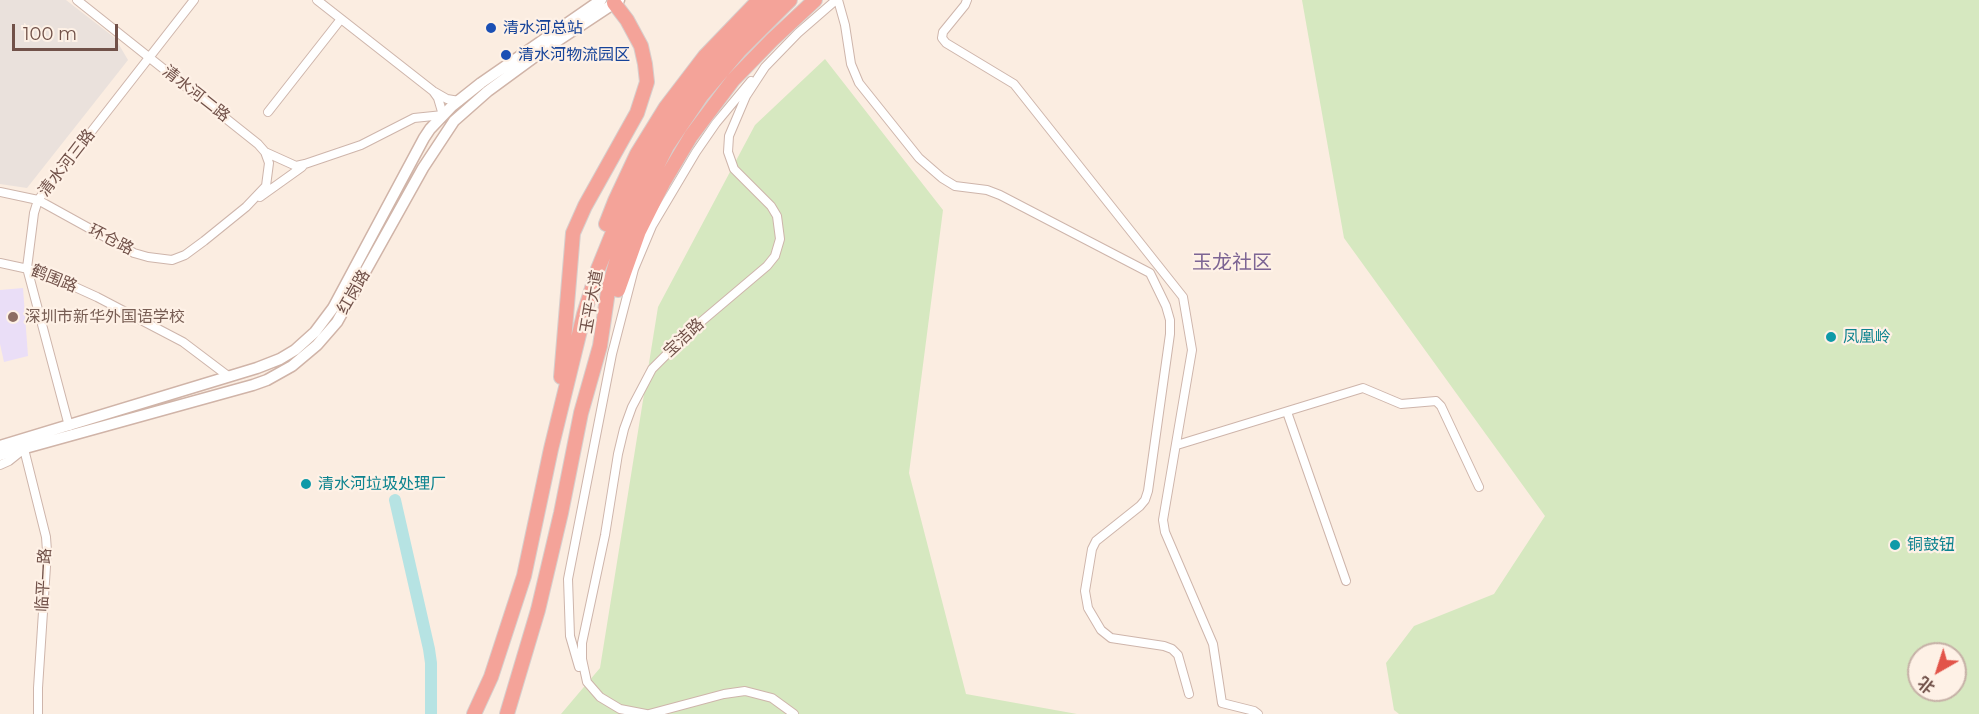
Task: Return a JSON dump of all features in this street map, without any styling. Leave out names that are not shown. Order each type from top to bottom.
[{"type":"highway","points":[[561,381],[581,296],[615,201],[637,154],[666,106],[705,56],[759,0]]},
{"type":"highway","name":"玉平大道","points":[[474,714],[491,677],[524,576],[551,449],[591,292],[628,195],[670,122],[741,33],[775,0]]},
{"type":"highway","name":"玉平大道","points":[[507,714],[538,610],[561,513],[580,413],[600,346],[608,291],[621,245],[642,195],[667,146],[701,96],[746,44],[790,0]]},
{"type":"highway","points":[[600,346],[623,272],[639,231],[680,154],[711,107],[733,80],[815,0]]},
{"type":"highway","points":[[551,449],[561,381],[573,233],[585,206],[637,113],[646,82],[641,46],[627,20],[610,1]]},
{"type":"main road","name":"红岗路","points":[[0,446],[257,369],[280,359],[302,344],[321,325],[333,308],[424,138],[443,115],[459,100],[610,1]]},
{"type":"main road","name":"红岗路","points":[[0,455],[267,381],[292,366],[317,345],[347,307],[423,168],[454,121],[488,91],[610,1]]},
{"type":"main road","points":[[211,382],[207,385],[206,390],[213,396]]},
{"type":"street","name":"清水河二路","points":[[76,0],[258,144],[265,152]]},
{"type":"street","name":"清水河三路","points":[[69,426],[27,268],[34,213],[38,200],[194,0]]},
{"type":"street","points":[[317,0],[433,91],[447,99],[459,100]]},
{"type":"street","points":[[837,0],[845,25],[851,64],[859,82],[919,158],[955,186],[1000,195],[1150,273],[1166,306],[1170,320],[1170,334],[1148,491],[1140,506],[1096,541],[1092,549],[1085,591],[1088,608],[1101,630],[1111,638],[1172,649],[1178,655],[1189,694]]},
{"type":"street","name":"宝洁路","points":[[587,682],[582,659],[582,644],[605,535],[618,454],[632,407],[657,363],[689,332],[767,266],[778,249],[780,228],[776,213],[737,173],[730,161],[727,148],[730,132],[746,96],[765,67],[798,33],[837,0]]},
{"type":"street","points":[[967,0],[943,32],[942,38],[946,44],[1014,84],[1183,297],[1192,350],[1163,520],[1165,532],[1213,644],[1222,703],[1258,714]]},
{"type":"street","points":[[268,112],[341,19]]},
{"type":"street","points":[[765,67],[716,123],[696,152],[652,226],[634,269],[620,318],[568,579],[570,636],[587,682],[600,697],[613,706],[634,713],[647,714],[724,693],[745,691],[759,693],[778,701],[794,714]]},
{"type":"street","points":[[265,152],[296,166],[361,145],[402,122],[414,118],[443,115],[438,98],[433,91]]},
{"type":"street","name":"环仓路","points":[[0,192],[38,200],[134,253],[148,258],[172,260],[185,255],[246,207],[266,186],[269,163],[265,152]]},
{"type":"street","points":[[246,207],[305,164]]},
{"type":"street","name":"鹤围路","points":[[0,263],[27,268],[58,279],[162,330],[183,342],[228,376]]},
{"type":"street","points":[[1177,445],[1363,388],[1401,404],[1436,400],[1441,406],[1479,487]]},
{"type":"street","points":[[1287,411],[1346,581]]},
{"type":"street","points":[[0,465],[24,449]]},
{"type":"street","name":"临平一路","points":[[24,449],[43,522],[47,551],[38,714]]},
{"type":"shaded area","points":[[0,0],[66,0],[115,38],[128,60],[27,188],[0,184]]},
{"type":"shaded area","name":"深圳市新华外国语学校","points":[[23,288],[28,356],[4,362],[0,344],[0,290]]},
{"type":"green space","points":[[1302,0],[1979,0],[1979,714],[1399,714],[1394,710],[1386,663],[1414,626],[1494,594],[1545,516],[1344,238]]},
{"type":"green space","points":[[825,59],[943,210],[909,473],[966,694],[1077,714],[561,714],[600,668],[658,307],[755,125]]},
{"type":"waterway","points":[[395,500],[429,649],[431,714]]},
{"type":"place","name":"清水河总站","points":[[491,28]]},
{"type":"place","name":"清水河物流园区","points":[[506,55]]},
{"type":"place","name":"深圳市新华外国语学校","points":[[13,317]]},
{"type":"place","name":"凤凰岭","points":[[1831,337]]},
{"type":"place","name":"清水河垃圾处理厂","points":[[306,484]]},
{"type":"place","name":"铜鼓钮","points":[[1895,545]]},
{"type":"district","name":"玉龙社区","points":[[1232,263]]}]
